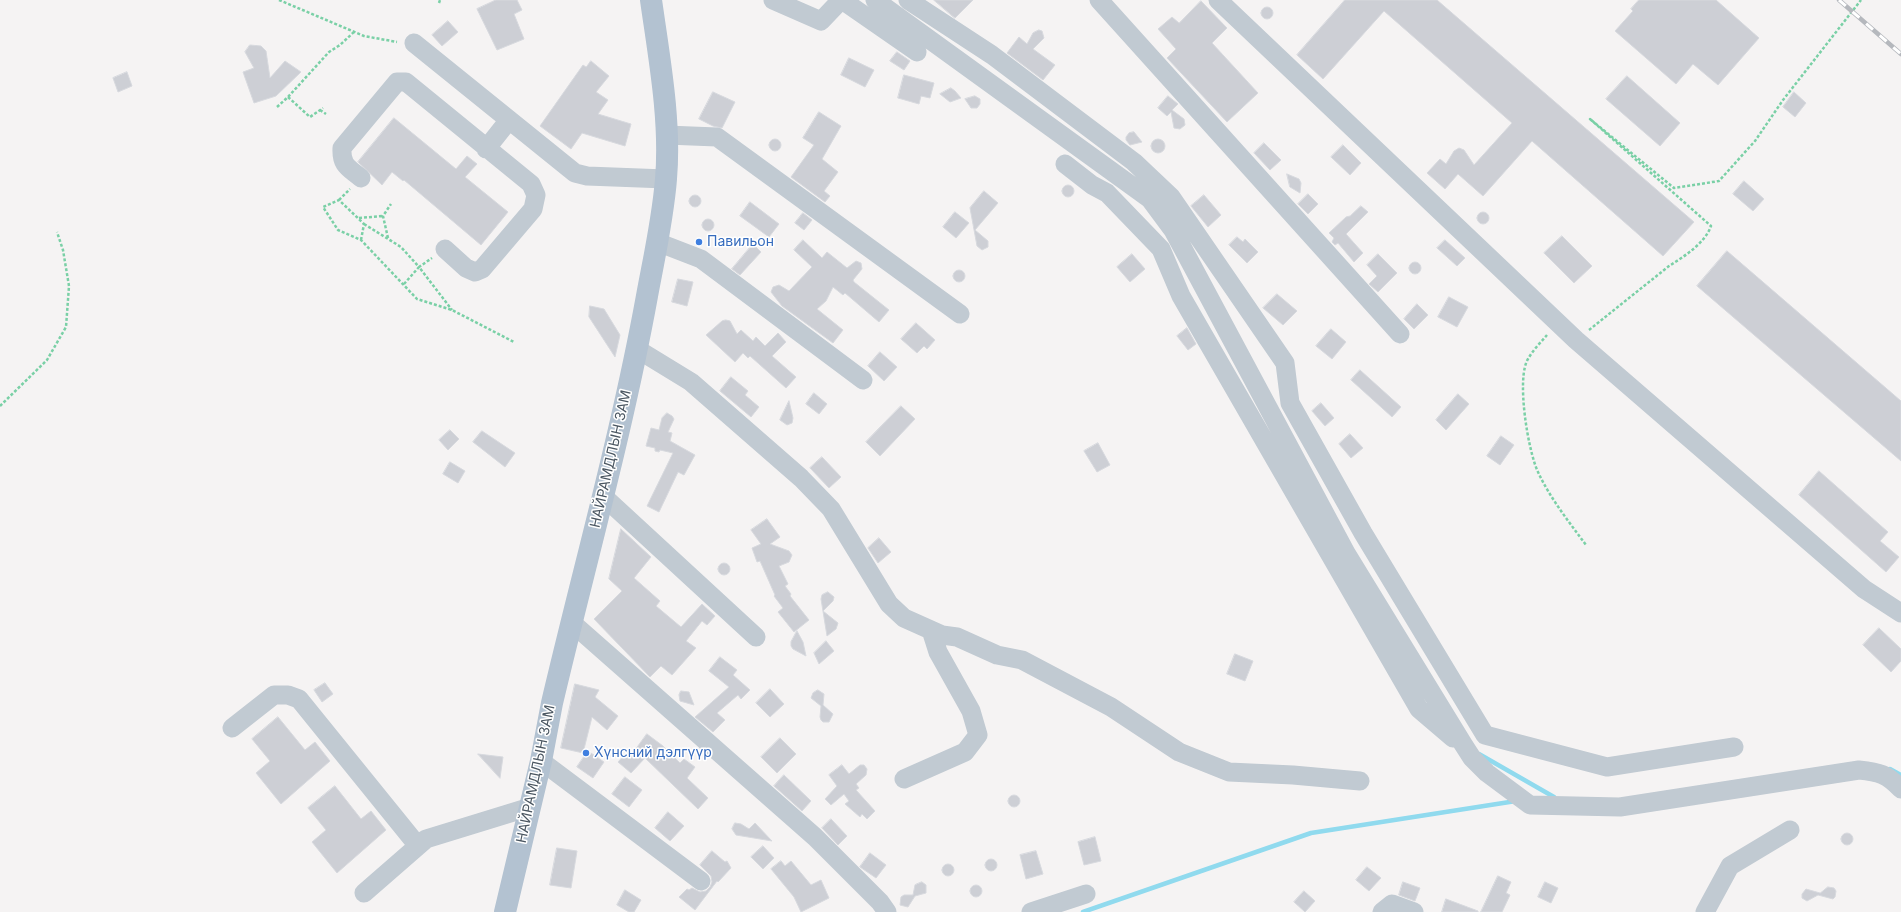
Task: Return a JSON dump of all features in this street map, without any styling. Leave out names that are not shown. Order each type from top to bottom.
[{"type":"main road","name":"НАЙРАМДЛЫН ЗАМ","points":[[505,912],[541,761],[552,703],[603,496],[637,349],[657,242],[666,179],[666,135],[663,80],[651,0]]},
{"type":"street","points":[[773,0],[821,21],[842,0],[917,52]]},
{"type":"street","points":[[875,0],[1150,199],[1172,230],[1346,553],[1462,744],[1472,758],[1487,773],[1530,805],[1620,807],[1859,770],[1878,772],[1891,779],[1901,789]]},
{"type":"street","points":[[908,0],[992,55],[1134,162],[1171,196],[1285,363],[1290,402],[1363,533],[1485,735],[1607,767],[1734,747]]},
{"type":"street","points":[[1099,0],[1400,334]]},
{"type":"street","points":[[1218,0],[1576,340],[1864,589],[1901,612]]},
{"type":"street","points":[[414,43],[575,173],[587,176],[666,179]]},
{"type":"street","points":[[361,178],[345,165],[341,159],[342,148],[397,82],[401,80],[406,82],[532,184],[536,196],[533,209],[482,269],[475,272],[466,268],[445,249]]},
{"type":"street","points":[[486,148],[509,120]]},
{"type":"street","points":[[666,135],[717,137],[960,314]]},
{"type":"street","points":[[1065,164],[1092,185],[1107,193],[1161,249],[1181,296],[1420,709],[1444,731],[1462,744]]},
{"type":"street","points":[[657,242],[701,258],[863,380]]},
{"type":"street","points":[[637,349],[691,382],[801,478],[831,509],[889,604],[904,618],[942,635],[957,637],[997,655],[1022,660],[1111,707],[1179,752],[1229,772],[1293,775],[1360,781]]},
{"type":"street","points":[[603,496],[756,637]]},
{"type":"street","points":[[571,622],[815,838],[880,902],[887,912]]},
{"type":"street","points":[[904,779],[965,752],[978,734],[971,711],[938,652],[931,630]]},
{"type":"street","points":[[232,728],[274,696],[288,695],[299,699],[418,846]]},
{"type":"street","points":[[541,761],[701,881]]},
{"type":"street","points":[[364,893],[426,839],[530,807]]},
{"type":"street","points":[[1705,912],[1730,866],[1790,830]]},
{"type":"street","points":[[1031,912],[1086,894]]},
{"type":"street","points":[[1382,912],[1392,904],[1414,912]]},
{"type":"path","points":[[279,0],[364,36],[414,43]]},
{"type":"path","points":[[1576,340],[1681,258],[1708,235],[1710,226],[1590,119],[1674,188],[1719,181],[1755,141],[1783,100],[1861,0]]},
{"type":"path","points":[[277,107],[329,52],[340,45],[355,31]]},
{"type":"path","points":[[288,97],[310,117],[322,109],[326,114]]},
{"type":"path","points":[[452,310],[402,247],[364,224],[339,200],[323,207],[338,230],[361,240],[417,299],[452,310],[514,342]]},
{"type":"path","points":[[388,238],[383,216],[391,204]]},
{"type":"path","points":[[358,218],[383,216]]},
{"type":"path","points":[[361,240],[364,224]]},
{"type":"path","points":[[0,406],[47,360],[66,327],[69,286],[57,232]]},
{"type":"path","points":[[404,284],[419,267]]},
{"type":"path","points":[[1558,322],[1527,360],[1522,388],[1528,431],[1538,471],[1559,508],[1586,545]]},
{"type":"building","points":[[496,0],[517,0],[522,10],[514,14],[524,39],[497,50],[477,9]]},
{"type":"building","points":[[934,0],[973,0],[955,18]]},
{"type":"building","points":[[1345,0],[1437,0],[1694,222],[1663,256],[1532,141],[1483,196],[1458,174],[1445,189],[1427,173],[1440,159],[1446,164],[1454,151],[1459,148],[1464,150],[1474,165],[1512,123],[1384,11],[1323,79],[1297,55]]},
{"type":"building","points":[[1639,0],[1716,0],[1759,38],[1718,85],[1693,64],[1676,84],[1615,31],[1633,11],[1631,9]]},
{"type":"building","points":[[1201,1],[1227,28],[1212,43],[1258,93],[1227,122],[1167,58],[1176,49],[1158,29],[1172,17],[1179,23]]},
{"type":"building","points":[[1269,7],[1272,8],[1272,18],[1265,19],[1262,18],[1261,11],[1262,8]]},
{"type":"building","points":[[448,21],[458,32],[442,46],[432,35]]},
{"type":"building","points":[[1039,30],[1042,31],[1044,38],[1033,49],[1055,65],[1043,80],[1007,53],[1019,37],[1027,44],[1033,33]]},
{"type":"building","points":[[250,45],[261,46],[266,51],[270,78],[285,61],[301,72],[276,96],[254,103],[243,72],[254,68],[245,52]]},
{"type":"building","points":[[897,52],[910,61],[904,70],[890,61]]},
{"type":"building","points":[[849,58],[874,70],[865,87],[841,75]]},
{"type":"building","points":[[591,61],[609,76],[596,92],[608,100],[598,114],[631,124],[625,146],[582,133],[571,149],[540,126],[583,65],[586,67]]},
{"type":"building","points":[[127,72],[132,86],[118,92],[113,78]]},
{"type":"building","points":[[904,75],[934,83],[930,98],[921,96],[919,104],[898,98]]},
{"type":"building","points":[[1627,76],[1680,123],[1660,146],[1606,99]]},
{"type":"building","points":[[951,88],[961,98],[950,102],[940,94]]},
{"type":"building","points":[[713,92],[735,102],[722,128],[713,126],[699,119]]},
{"type":"building","points":[[1794,92],[1806,103],[1795,117],[1783,107]]},
{"type":"building","points":[[975,96],[980,99],[980,104],[977,108],[971,108],[965,99]]},
{"type":"building","points":[[1168,96],[1178,104],[1172,110],[1184,119],[1185,125],[1180,129],[1174,128],[1171,112],[1167,116],[1158,108]]},
{"type":"building","points":[[819,112],[841,126],[822,159],[838,172],[824,191],[830,196],[825,202],[791,177],[814,145],[803,138]]},
{"type":"building","points":[[394,118],[456,169],[467,156],[477,164],[465,177],[508,212],[481,245],[404,180],[403,181],[392,172],[382,185],[358,162]]},
{"type":"building","points":[[1134,132],[1142,142],[1130,145],[1126,140],[1126,137],[1129,133]]},
{"type":"building","points":[[773,139],[777,139],[781,145],[777,151],[773,151],[769,147],[769,143]]},
{"type":"building","points":[[1158,139],[1163,141],[1165,146],[1163,151],[1158,153],[1153,151],[1151,146],[1153,141]]},
{"type":"building","points":[[1264,143],[1281,160],[1270,170],[1254,153]]},
{"type":"building","points":[[1343,145],[1361,163],[1350,175],[1331,157]]},
{"type":"building","points":[[1287,174],[1299,179],[1301,183],[1300,193],[1290,187]]},
{"type":"building","points":[[1744,181],[1764,199],[1753,211],[1733,194]]},
{"type":"building","points":[[1070,185],[1073,186],[1073,196],[1066,197],[1063,196],[1062,189],[1063,186]]},
{"type":"building","points":[[984,191],[998,203],[975,230],[988,241],[988,247],[982,250],[977,246],[970,208]]},
{"type":"building","points":[[1308,194],[1318,204],[1308,214],[1298,204]]},
{"type":"building","points":[[697,195],[700,196],[700,206],[693,207],[690,206],[689,199],[690,196]]},
{"type":"building","points":[[1204,195],[1221,215],[1208,227],[1191,206]]},
{"type":"building","points":[[750,202],[779,224],[769,237],[740,216]]},
{"type":"building","points":[[1361,206],[1368,212],[1346,234],[1363,253],[1354,262],[1338,243],[1335,245],[1332,242],[1334,238],[1329,233],[1346,217],[1350,216]]},
{"type":"building","points":[[955,212],[969,223],[956,238],[943,227]]},
{"type":"building","points":[[1485,212],[1488,213],[1488,223],[1481,224],[1478,223],[1477,216],[1478,213]]},
{"type":"building","points":[[803,213],[812,220],[804,230],[795,223]]},
{"type":"building","points":[[710,219],[713,220],[713,230],[706,231],[703,230],[702,223],[703,220]]},
{"type":"building","points":[[1562,236],[1592,266],[1574,283],[1544,253]]},
{"type":"building","points":[[1237,237],[1243,242],[1245,239],[1258,252],[1247,263],[1229,245]]},
{"type":"building","points":[[803,240],[822,258],[827,252],[847,268],[856,261],[861,263],[862,269],[853,280],[854,282],[889,310],[879,322],[845,293],[843,295],[833,287],[826,301],[817,309],[843,330],[833,343],[782,306],[771,292],[773,287],[779,285],[789,291],[812,267],[794,250]]},
{"type":"building","points":[[1445,240],[1465,258],[1457,266],[1437,248]]},
{"type":"building","points":[[753,244],[761,252],[740,275],[732,269]]},
{"type":"building","points":[[1727,251],[1901,401],[1901,461],[1697,286]]},
{"type":"building","points":[[1132,254],[1145,269],[1130,282],[1117,267]]},
{"type":"building","points":[[1378,254],[1397,273],[1378,292],[1369,284],[1377,276],[1367,265]]},
{"type":"building","points":[[1417,262],[1420,263],[1420,273],[1413,274],[1410,273],[1409,266],[1410,263]]},
{"type":"building","points":[[961,270],[964,271],[964,281],[957,282],[954,281],[953,274],[954,271]]},
{"type":"building","points":[[678,279],[693,282],[687,306],[672,302]]},
{"type":"building","points":[[1277,294],[1297,311],[1283,325],[1263,308]]},
{"type":"building","points":[[1449,297],[1468,307],[1457,327],[1438,317]]},
{"type":"building","points":[[1417,304],[1428,315],[1414,329],[1404,319]]},
{"type":"building","points":[[590,306],[604,309],[620,335],[615,357],[589,317]]},
{"type":"building","points":[[722,321],[730,321],[737,334],[741,330],[753,341],[756,337],[765,346],[778,333],[786,342],[772,356],[796,377],[786,388],[750,356],[748,358],[743,353],[735,362],[706,335]]},
{"type":"building","points":[[916,323],[935,340],[927,349],[924,346],[917,353],[901,339]]},
{"type":"building","points":[[1187,328],[1196,344],[1188,350],[1177,336]]},
{"type":"building","points":[[1331,329],[1346,342],[1332,359],[1316,346]]},
{"type":"building","points":[[880,352],[897,367],[884,381],[868,366]]},
{"type":"building","points":[[1360,370],[1401,407],[1392,417],[1351,380]]},
{"type":"building","points":[[731,377],[748,391],[745,395],[759,407],[751,417],[720,391]]},
{"type":"building","points":[[814,393],[827,404],[819,414],[806,404]]},
{"type":"building","points":[[1458,394],[1469,404],[1446,430],[1436,420]]},
{"type":"building","points":[[789,401],[793,418],[792,423],[787,425],[780,420]]},
{"type":"building","points":[[1321,403],[1334,418],[1325,426],[1312,411]]},
{"type":"building","points":[[901,406],[915,419],[880,456],[866,442]]},
{"type":"building","points":[[667,413],[674,419],[668,432],[672,433],[670,441],[695,455],[684,475],[678,472],[659,512],[647,506],[673,453],[660,450],[659,452],[655,451],[655,448],[646,446],[651,428],[659,430],[662,418]]},
{"type":"building","points":[[450,430],[459,439],[448,450],[439,440]]},
{"type":"building","points":[[482,431],[515,453],[505,467],[473,442]]},
{"type":"building","points":[[1350,434],[1363,448],[1351,458],[1339,444]]},
{"type":"building","points":[[1501,436],[1514,445],[1500,465],[1487,456]]},
{"type":"building","points":[[1098,443],[1110,465],[1097,472],[1084,451]]},
{"type":"building","points":[[822,457],[841,477],[829,488],[810,468]]},
{"type":"building","points":[[450,462],[465,471],[458,483],[443,474]]},
{"type":"building","points":[[1819,471],[1888,532],[1880,541],[1899,557],[1886,572],[1799,495]]},
{"type":"building","points":[[767,519],[780,537],[770,544],[789,551],[792,555],[789,562],[779,566],[788,584],[785,586],[791,594],[790,596],[809,620],[794,632],[778,612],[783,608],[774,596],[775,595],[760,561],[757,562],[752,548],[761,544],[751,530]]},
{"type":"building","points":[[621,529],[651,557],[634,578],[660,601],[656,606],[681,627],[702,604],[715,616],[707,625],[702,621],[686,641],[696,648],[672,675],[661,666],[650,677],[594,619],[622,591],[609,579]]},
{"type":"building","points":[[879,538],[891,552],[878,563],[868,548]]},
{"type":"building","points":[[722,563],[726,563],[730,569],[726,575],[722,575],[718,571],[718,567]]},
{"type":"building","points":[[828,592],[834,597],[833,601],[823,611],[838,623],[836,629],[827,636],[821,599],[822,595]]},
{"type":"building","points":[[1879,628],[1901,649],[1901,661],[1891,672],[1863,645]]},
{"type":"building","points":[[797,631],[803,642],[806,656],[793,649],[791,646],[791,642]]},
{"type":"building","points":[[826,641],[834,651],[819,664],[814,653]]},
{"type":"building","points":[[1235,654],[1253,661],[1245,681],[1227,674]]},
{"type":"building","points":[[720,657],[737,670],[733,675],[750,690],[741,699],[738,695],[717,713],[725,720],[713,732],[695,717],[729,687],[709,671]]},
{"type":"building","points":[[325,683],[333,694],[322,702],[314,690]]},
{"type":"building","points":[[575,684],[599,690],[595,697],[618,716],[607,730],[592,717],[583,753],[561,748]]},
{"type":"building","points":[[770,689],[784,704],[770,717],[756,703]]},
{"type":"building","points":[[818,690],[824,694],[823,705],[833,714],[829,722],[823,722],[821,720],[821,706],[811,698],[813,693]]},
{"type":"building","points":[[681,691],[689,692],[694,705],[680,701],[679,695]]},
{"type":"building","points":[[278,717],[305,750],[315,742],[330,761],[281,804],[256,773],[270,761],[252,739]]},
{"type":"building","points":[[647,734],[663,746],[680,763],[684,759],[695,767],[687,778],[708,798],[698,809],[645,758],[631,773],[618,762],[627,752],[631,755]]},
{"type":"building","points":[[780,738],[796,754],[777,773],[761,757]]},
{"type":"building","points":[[588,751],[604,762],[593,778],[577,767]]},
{"type":"building","points":[[478,754],[503,757],[500,778]]},
{"type":"building","points":[[842,765],[849,774],[860,765],[864,765],[867,769],[866,775],[856,784],[859,788],[856,790],[875,811],[867,819],[862,814],[860,817],[845,804],[849,801],[844,794],[831,805],[825,799],[837,786],[829,775]]},
{"type":"building","points":[[784,775],[811,801],[802,811],[774,786]]},
{"type":"building","points":[[625,777],[642,790],[629,807],[612,794]]},
{"type":"building","points":[[335,786],[361,819],[371,811],[386,830],[337,873],[312,842],[326,830],[308,808]]},
{"type":"building","points":[[1016,795],[1019,796],[1019,806],[1012,807],[1009,806],[1008,799],[1009,796]]},
{"type":"building","points":[[668,812],[684,826],[670,841],[655,828]]},
{"type":"building","points":[[831,819],[847,836],[838,845],[822,828]]},
{"type":"building","points":[[735,823],[741,824],[749,829],[755,823],[772,841],[736,835],[732,829]]},
{"type":"building","points":[[1845,833],[1849,833],[1853,839],[1849,845],[1845,845],[1841,841],[1841,837]]},
{"type":"building","points":[[1095,837],[1101,861],[1084,865],[1078,842]]},
{"type":"building","points":[[763,846],[774,858],[763,869],[751,857]]},
{"type":"building","points":[[557,848],[577,851],[571,888],[550,885]]},
{"type":"building","points":[[712,851],[725,862],[727,861],[731,868],[718,882],[717,881],[695,910],[679,897],[687,889],[689,890],[692,888],[700,892],[706,891],[710,887],[712,882],[711,876],[700,865]]},
{"type":"building","points":[[1036,851],[1043,874],[1026,879],[1020,855]]},
{"type":"building","points":[[870,853],[886,865],[876,878],[860,867]]},
{"type":"building","points":[[993,859],[996,860],[996,870],[989,871],[986,870],[985,863],[986,860]]},
{"type":"building","points":[[781,861],[785,866],[791,861],[811,885],[821,880],[829,898],[801,912],[794,897],[771,869]]},
{"type":"building","points":[[950,864],[953,865],[953,875],[946,876],[943,875],[942,868],[943,865]]},
{"type":"building","points":[[1367,867],[1381,878],[1369,891],[1356,880]]},
{"type":"building","points":[[1498,876],[1511,882],[1506,893],[1510,895],[1502,912],[1481,912]]},
{"type":"building","points":[[922,882],[926,885],[926,893],[915,896],[908,907],[900,905],[901,897],[904,895],[913,895],[915,885]]},
{"type":"building","points":[[1403,882],[1420,888],[1415,901],[1399,895]]},
{"type":"building","points":[[1545,882],[1558,888],[1551,903],[1538,897]]},
{"type":"building","points":[[978,885],[981,886],[981,896],[974,897],[971,896],[970,889],[971,886]]},
{"type":"building","points":[[1828,887],[1834,888],[1836,891],[1833,899],[1818,895],[1807,901],[1802,898],[1802,894],[1806,889],[1820,893]]},
{"type":"building","points":[[625,890],[641,900],[634,912],[629,912],[617,905]]},
{"type":"building","points":[[1304,891],[1315,901],[1305,912],[1294,902]]},
{"type":"building","points":[[1446,899],[1478,911],[1478,912],[1442,912]]},
{"type":"waterway","points":[[1479,754],[1554,797]]},
{"type":"waterway","points":[[1890,769],[1901,775]]},
{"type":"waterway","points":[[1083,912],[1311,833],[1516,801]]},
{"type":"railway","points":[[1839,0],[1901,54]]},
{"type":"place","name":"Павильон","points":[[699,242]]},
{"type":"place","name":"Хүнсний дэлгүүр","points":[[586,753]]}]
